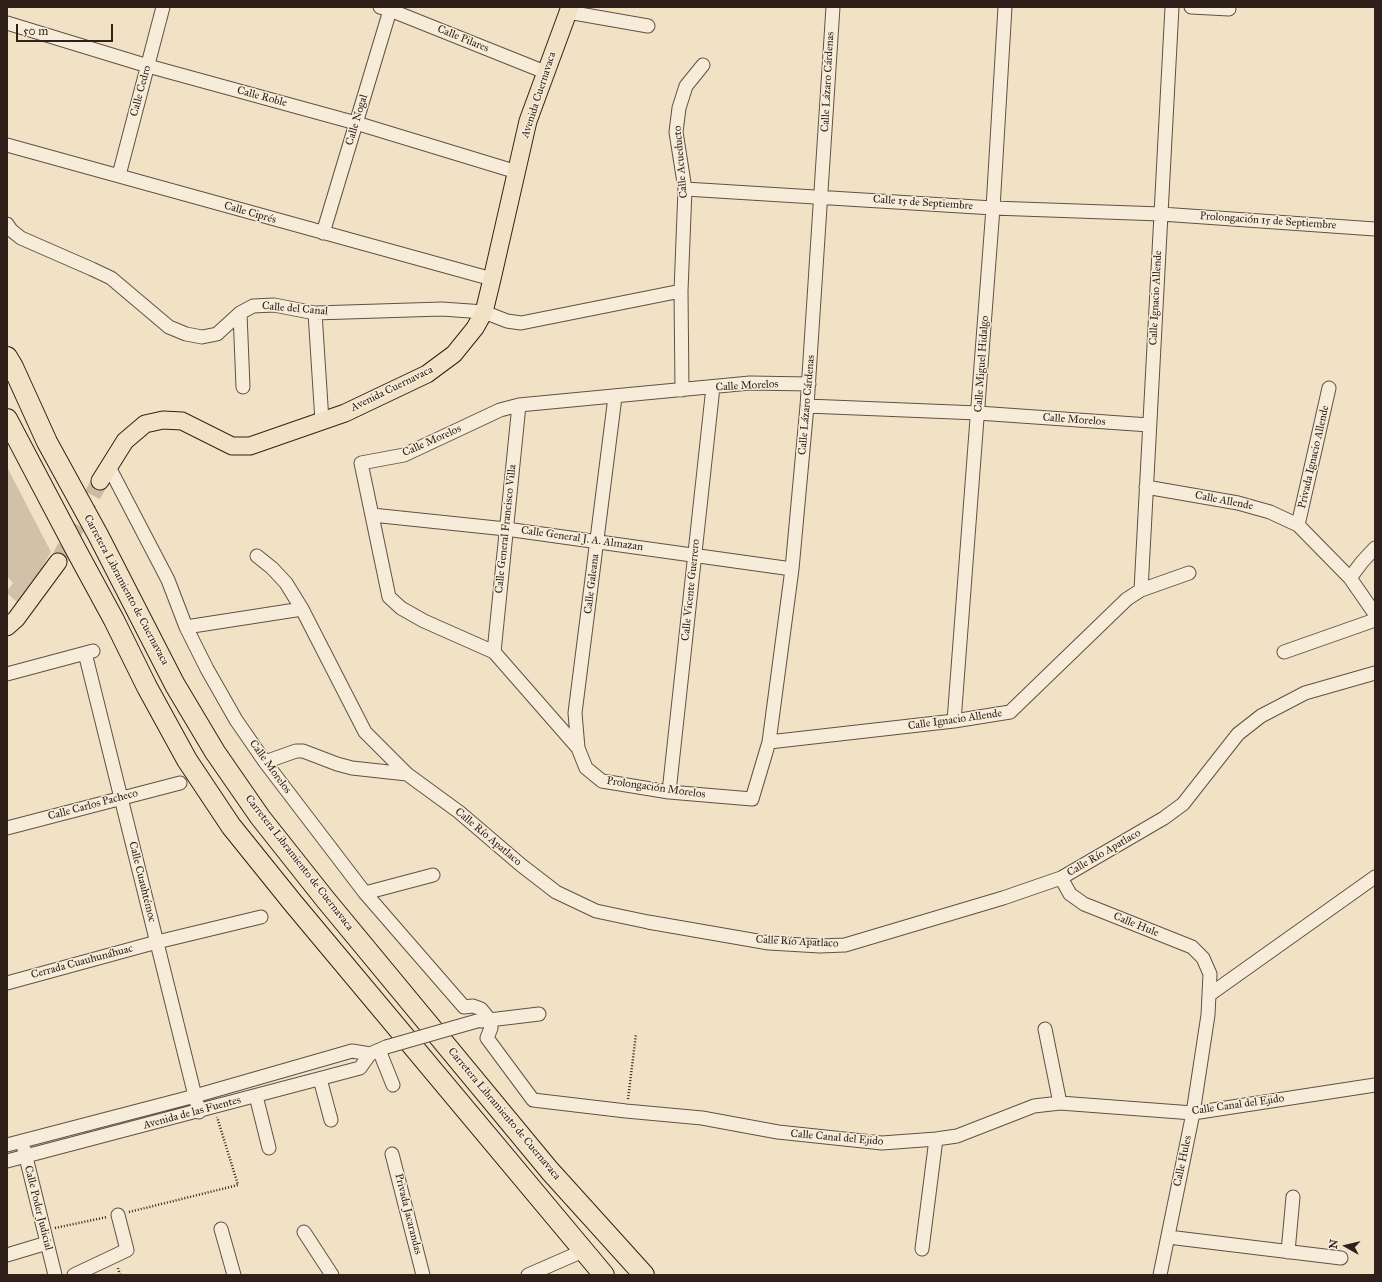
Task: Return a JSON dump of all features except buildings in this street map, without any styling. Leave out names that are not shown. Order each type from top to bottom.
[{"type":"highway","name":"Carretera Libramiento de Cuernavaca","points":[[7,357],[47,442],[98,535],[175,685],[215,752],[260,817],[325,899],[550,1171],[644,1275]]},
{"type":"highway","points":[[7,419],[114,620],[147,687],[187,760],[231,826],[293,903],[604,1275]]},
{"type":"main road","name":"Avenida Cuernavaca","points":[[104,474],[125,441],[145,424],[163,420],[182,421],[232,446],[250,446],[344,413],[427,374],[454,354],[475,328],[484,312],[528,121],[569,9]]},
{"type":"main road","points":[[7,627],[16,619],[58,562]]},
{"type":"street","name":"Calle Cedro","points":[[119,175],[163,7]]},
{"type":"street","name":"Calle Lázaro Cárdenas","points":[[752,799],[769,742],[792,569],[809,384],[833,7]]},
{"type":"street","name":"Calle Miguel Hidalgo","points":[[954,720],[994,208],[1005,7]]},
{"type":"street","name":"Calle Ignacio Allende","points":[[1141,590],[1172,7]]},
{"type":"street","points":[[1191,7],[1229,9]]},
{"type":"street","name":"Calle Pilares","points":[[387,8],[545,72]]},
{"type":"street","name":"Calle Nogal","points":[[323,233],[356,123],[387,8]]},
{"type":"street","points":[[569,9],[648,26]]},
{"type":"street","name":"Calle Roble","points":[[7,23],[148,66],[356,123],[517,172]]},
{"type":"street","name":"Calle Acueducto","points":[[682,390],[681,291],[685,189],[676,132],[679,108],[686,86],[703,64]]},
{"type":"street","name":"Calle Ciprés","points":[[7,145],[492,279]]},
{"type":"street","name":"Calle 15 de Septiembre","points":[[685,189],[821,196],[994,208],[1161,214]]},
{"type":"street","name":"Prolongación 15 de Septiembre","points":[[1161,214],[1375,229]]},
{"type":"street","name":"Calle del Canal","points":[[7,224],[11,230],[21,238],[111,278],[169,327],[186,334],[202,337],[217,334],[240,313],[253,306],[274,305],[315,312],[442,309],[484,312]]},
{"type":"street","points":[[484,312],[507,321],[521,323],[681,291]]},
{"type":"street","points":[[315,312],[322,421]]},
{"type":"street","points":[[240,313],[243,387]]},
{"type":"street","name":"Calle Morelos","points":[[578,748],[494,652],[424,621],[401,608],[389,597],[361,463],[404,456],[500,410],[519,405],[750,383],[809,384]]},
{"type":"street","name":"Calle Vicente Guerrero","points":[[669,792],[713,387]]},
{"type":"street","name":"Privada Ignacio Allende","points":[[1298,525],[1329,388]]},
{"type":"street","name":"Calle Galeana","points":[[578,748],[575,713],[615,397]]},
{"type":"street","name":"Calle General Francisco Villa","points":[[494,652],[519,405]]},
{"type":"street","name":"Calle Morelos","points":[[807,406],[978,413],[1149,425]]},
{"type":"street","name":"Calle Morelos","points":[[104,474],[168,580],[186,627],[207,669],[236,720],[265,762],[365,893],[464,1007],[473,1006],[481,1009],[484,1021]]},
{"type":"street","name":"Calle Allende","points":[[1146,487],[1238,503],[1270,512],[1298,525]]},
{"type":"street","name":"Calle General J. A. Almazan","points":[[372,515],[506,529],[792,569]]},
{"type":"street","points":[[1298,525],[1350,578],[1375,614]]},
{"type":"street","points":[[1350,578],[1375,548]]},
{"type":"street","name":"Calle Río Apatlaco","points":[[257,556],[286,582],[302,609],[365,732],[407,774],[459,812],[521,865],[556,892],[596,912],[770,943],[820,946],[845,945],[1004,898],[1061,878],[1164,818],[1183,804],[1238,734],[1261,716],[1305,693],[1375,673]]},
{"type":"street","name":"Calle Ignacio Allende","points":[[769,742],[1010,712],[1127,599],[1141,590],[1189,573]]},
{"type":"street","points":[[186,627],[302,609]]},
{"type":"street","points":[[1284,652],[1375,620]]},
{"type":"street","name":"Calle Cuauhtémoc","points":[[7,674],[89,652],[121,798],[199,1112]]},
{"type":"street","name":"Prolongación Morelos","points":[[578,748],[586,768],[602,781],[669,792],[752,799]]},
{"type":"street","points":[[265,762],[296,751],[303,751],[352,768],[407,774]]},
{"type":"street","name":"Calle Carlos Pacheco","points":[[7,828],[180,783]]},
{"type":"street","points":[[365,893],[433,875]]},
{"type":"street","points":[[1209,995],[1375,877]]},
{"type":"street","name":"Calle Hule","points":[[1061,878],[1070,894],[1084,904],[1192,947],[1203,958],[1210,974]]},
{"type":"street","name":"Cerrada Cuauhunáhuac","points":[[7,983],[157,942],[261,917]]},
{"type":"street","name":"Calle Hules","points":[[1160,1275],[1193,1113],[1208,1015],[1210,974]]},
{"type":"street","points":[[394,1085],[378,1051],[484,1021],[539,1014]]},
{"type":"street","name":"Calle Canal del Ejido","points":[[484,1021],[491,1028],[487,1038],[533,1100],[702,1118],[778,1132],[882,1143],[957,1136],[1034,1106],[1060,1103],[1193,1113],[1375,1085]]},
{"type":"street","points":[[1045,1029],[1060,1103]]},
{"type":"street","name":"Avenida de las Fuentes","points":[[7,1145],[195,1096],[352,1051],[378,1051]]},
{"type":"street","name":"Avenida de las Fuentes","points":[[7,1161],[199,1112],[360,1068],[378,1051]]},
{"type":"street","points":[[320,1079],[331,1120]]},
{"type":"street","points":[[256,1096],[269,1148]]},
{"type":"street","points":[[922,1249],[936,1139]]},
{"type":"street","name":"Calle Poder Judicial","points":[[22,1141],[55,1275]]},
{"type":"street","name":"Privada Jacarandas","points":[[392,1154],[423,1275]]},
{"type":"street","points":[[1288,1252],[1293,1197]]},
{"type":"street","points":[[74,1275],[127,1250],[118,1215]]},
{"type":"street","points":[[220,1229],[234,1275]]},
{"type":"street","points":[[304,1232],[332,1275]]},
{"type":"street","points":[[1168,1237],[1341,1258]]},
{"type":"street","points":[[7,1255],[47,1243]]},
{"type":"street","points":[[528,1275],[583,1251]]},
{"type":"path","points":[[626,1111],[636,1034]]},
{"type":"path","points":[[44,1230],[118,1215],[238,1185],[214,1107]]},
{"type":"shaded area","points":[[7,467],[51,552],[20,605],[7,593],[13,583],[7,576]]},
{"type":"tunnel","points":[[58,562],[100,481]]}]
